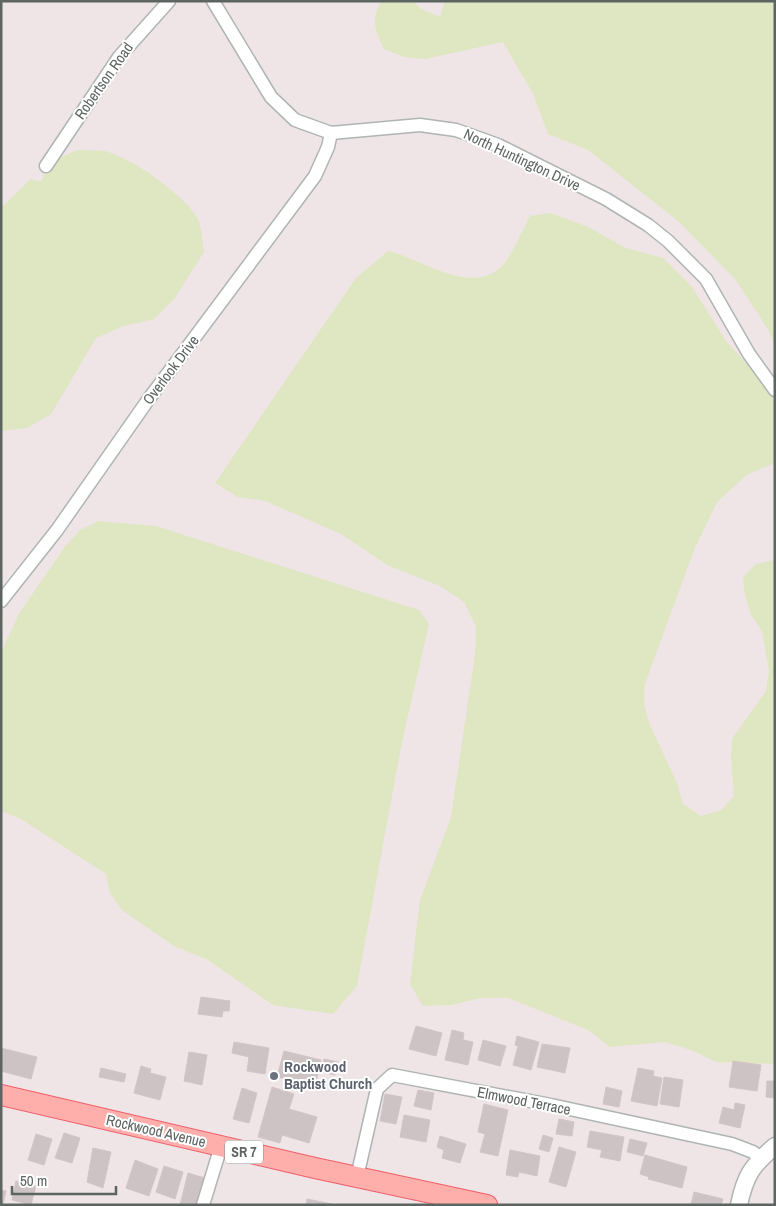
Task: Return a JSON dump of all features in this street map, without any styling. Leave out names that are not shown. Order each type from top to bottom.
[{"type":"main road","name":"Rockwood Avenue","points":[[1,1096],[487,1205]]},
{"type":"street","name":"Robertson Road","points":[[46,166],[119,57],[169,1]]},
{"type":"street","name":"North Huntington Drive","points":[[213,1],[251,66],[282,108],[295,120],[308,127],[331,133],[420,125],[456,130],[498,145],[630,212],[668,241],[706,279],[749,354],[775,390]]},
{"type":"street","name":"Overlook Drive","points":[[1,602],[57,530],[133,422],[315,176],[328,147],[331,133]]},
{"type":"street","name":"Elmwood Terrace","points":[[357,1177],[377,1089],[392,1075],[551,1105],[732,1144],[753,1152],[760,1158]]},
{"type":"street","points":[[203,1205],[221,1146]]},
{"type":"street","points":[[739,1205],[745,1180],[760,1158],[775,1146]]},
{"type":"green space","points":[[381,1],[413,1],[421,9],[440,17],[445,1],[775,1],[775,346],[769,331],[735,279],[678,221],[588,150],[548,134],[533,94],[503,42],[425,59],[404,57],[384,49],[378,37],[375,20]]},
{"type":"green space","points":[[77,150],[104,151],[115,154],[143,169],[171,190],[193,211],[199,221],[204,252],[174,299],[154,319],[124,326],[96,338],[51,414],[27,428],[1,431],[1,208],[31,179],[41,182],[50,162]]},
{"type":"green space","points":[[551,213],[588,227],[626,248],[663,258],[692,287],[726,341],[753,371],[775,402],[775,463],[748,474],[717,502],[694,550],[645,684],[644,705],[650,725],[677,783],[683,804],[701,816],[721,810],[734,796],[731,758],[732,739],[766,691],[769,671],[762,631],[751,615],[745,596],[743,577],[756,564],[775,560],[775,1064],[716,1062],[691,1050],[665,1042],[610,1047],[588,1030],[508,998],[480,998],[452,1005],[423,1006],[410,984],[420,900],[451,817],[475,654],[476,627],[464,602],[440,586],[387,565],[341,534],[265,501],[238,497],[215,483],[356,278],[388,251],[461,277],[475,278],[489,275],[505,262],[530,216]]},
{"type":"green space","points":[[99,521],[156,526],[419,610],[429,624],[402,742],[357,986],[333,1014],[273,1005],[208,960],[174,946],[123,911],[110,893],[106,874],[21,819],[1,811],[1,652],[20,612],[66,545],[80,530]]},
{"type":"building","points":[[201,997],[230,1001],[229,1011],[223,1011],[222,1017],[198,1014]]},
{"type":"building","points":[[416,1026],[442,1033],[436,1056],[409,1049]]},
{"type":"building","points":[[452,1030],[464,1033],[463,1040],[473,1042],[468,1065],[445,1060]]},
{"type":"building","points":[[517,1036],[539,1042],[531,1070],[513,1065],[518,1046],[515,1045]]},
{"type":"building","points":[[483,1040],[506,1046],[500,1066],[478,1060]]},
{"type":"building","points":[[234,1042],[269,1048],[265,1074],[247,1071],[249,1057],[232,1053]]},
{"type":"building","points":[[542,1044],[570,1048],[565,1073],[537,1067]]},
{"type":"building","points":[[1,1048],[37,1057],[31,1079],[1,1071]]},
{"type":"building","points":[[284,1051],[321,1060],[315,1086],[277,1077]]},
{"type":"building","points":[[189,1052],[207,1055],[202,1085],[184,1081]]},
{"type":"building","points":[[324,1059],[338,1062],[335,1075],[321,1072]]},
{"type":"building","points":[[733,1061],[761,1065],[757,1091],[729,1087]]},
{"type":"building","points":[[141,1066],[151,1069],[150,1073],[166,1077],[160,1100],[134,1093]]},
{"type":"building","points":[[101,1068],[126,1074],[124,1082],[99,1077]]},
{"type":"building","points":[[638,1068],[654,1071],[653,1076],[662,1078],[657,1106],[631,1101]]},
{"type":"building","points":[[664,1077],[683,1080],[679,1107],[660,1104]]},
{"type":"building","points":[[767,1081],[775,1081],[775,1098],[766,1097]]},
{"type":"building","points":[[272,1087],[294,1094],[289,1109],[317,1117],[309,1143],[282,1135],[280,1143],[258,1137]]},
{"type":"building","points":[[606,1087],[622,1091],[619,1107],[603,1104]]},
{"type":"building","points":[[242,1088],[257,1093],[249,1123],[233,1119]]},
{"type":"building","points":[[418,1090],[434,1093],[431,1110],[414,1106]]},
{"type":"building","points":[[385,1094],[402,1097],[396,1124],[380,1121]]},
{"type":"building","points":[[735,1103],[745,1105],[740,1128],[719,1123],[723,1107],[734,1110]]},
{"type":"building","points":[[484,1104],[508,1110],[498,1156],[480,1152],[485,1134],[478,1132]]},
{"type":"building","points":[[404,1115],[430,1120],[426,1142],[400,1137]]},
{"type":"building","points":[[559,1119],[574,1122],[572,1136],[556,1134]]},
{"type":"building","points":[[590,1131],[624,1137],[620,1161],[600,1157],[602,1150],[587,1147]]},
{"type":"building","points":[[64,1133],[80,1138],[72,1163],[55,1158]]},
{"type":"building","points":[[36,1134],[52,1139],[44,1165],[28,1160]]},
{"type":"building","points":[[543,1135],[553,1138],[549,1152],[539,1149]]},
{"type":"building","points":[[440,1136],[466,1144],[460,1163],[442,1158],[444,1150],[437,1147]]},
{"type":"building","points":[[630,1139],[647,1143],[643,1156],[627,1152]]},
{"type":"building","points":[[559,1147],[576,1152],[566,1187],[549,1182]]},
{"type":"building","points":[[93,1148],[111,1152],[103,1188],[87,1182]]},
{"type":"building","points":[[510,1150],[540,1156],[537,1176],[519,1172],[518,1177],[506,1175]]},
{"type":"building","points":[[645,1155],[687,1167],[682,1188],[648,1179],[649,1177],[640,1174]]},
{"type":"building","points":[[135,1160],[158,1169],[149,1196],[126,1188]]},
{"type":"building","points":[[164,1166],[183,1172],[175,1199],[156,1192]]},
{"type":"building","points":[[188,1173],[205,1178],[199,1205],[180,1205]]},
{"type":"building","points":[[16,1181],[36,1186],[31,1205],[12,1200]]},
{"type":"building","points":[[1,1190],[6,1191],[3,1205],[1,1205]]},
{"type":"building","points":[[694,1192],[723,1199],[721,1205],[691,1205]]},
{"type":"building","points":[[307,1199],[332,1204],[332,1205],[306,1205]]},
{"type":"place","name":"Rockwood Baptist Church","points":[[274,1076]]}]
